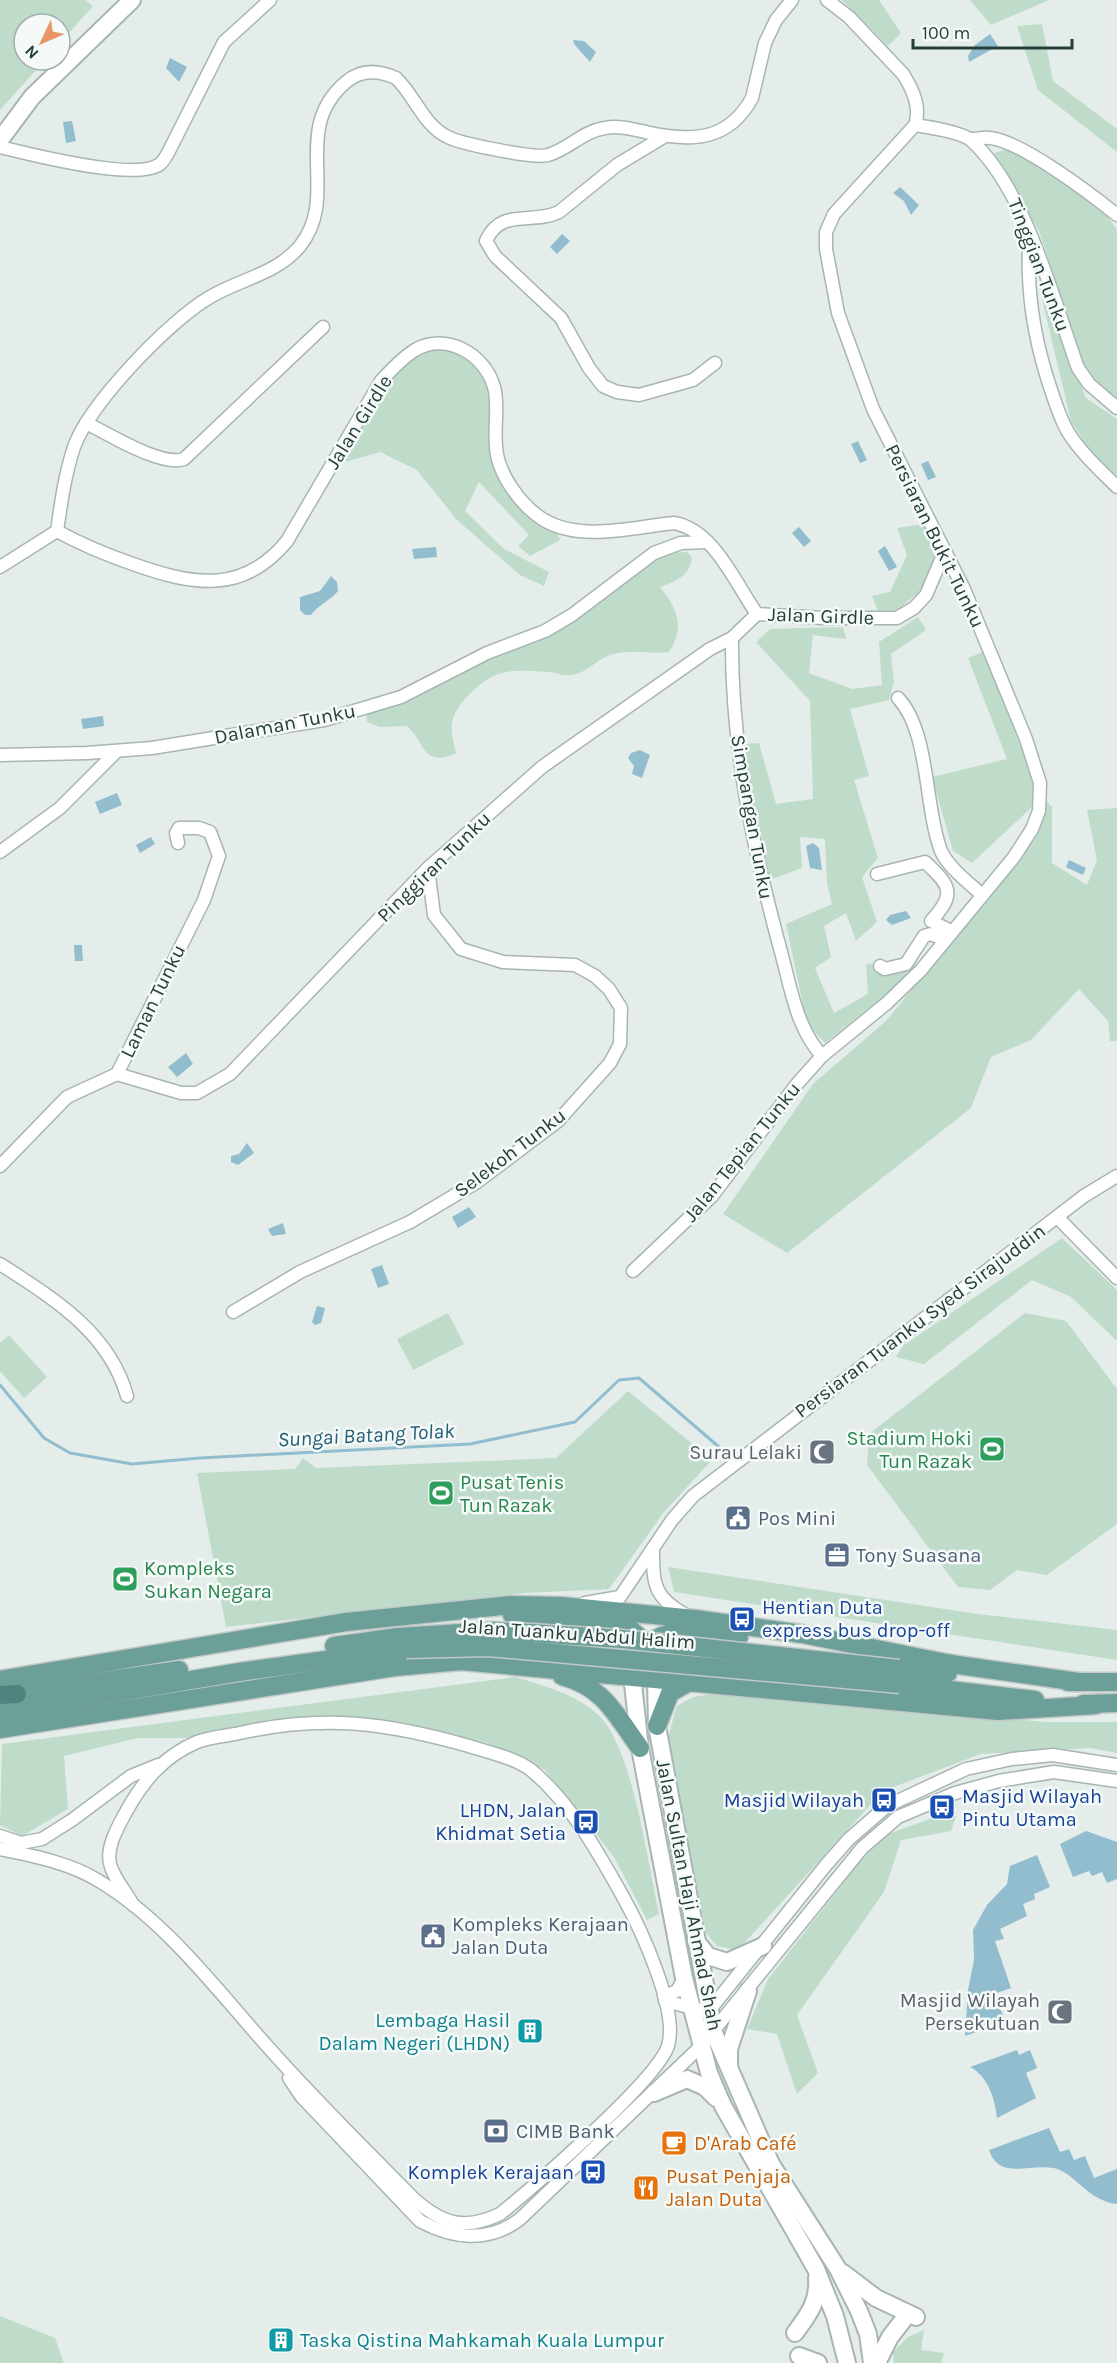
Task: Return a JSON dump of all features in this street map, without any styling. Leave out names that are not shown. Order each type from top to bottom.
[{"type":"main road","name":"Jalan Tuanku Abdul Halim","points":[[0,1680],[346,1622],[511,1605],[560,1613],[695,1619],[802,1634],[956,1665]]},
{"type":"main road","points":[[560,1613],[628,1627],[649,1644],[655,1661],[656,1677]]},
{"type":"main road","points":[[556,1668],[579,1662],[586,1656],[590,1643],[580,1629],[560,1613]]},
{"type":"main road","points":[[107,1685],[167,1663],[322,1631],[346,1622]]},
{"type":"main road","points":[[632,1675],[638,1656],[649,1644],[671,1631],[719,1635],[1078,1682]]},
{"type":"main road","points":[[719,1635],[698,1644],[694,1657],[697,1666],[722,1684]]},
{"type":"main road","name":"Jalan Tuanku Abdul Halim","points":[[6,1695],[239,1672],[367,1654],[402,1643]]},
{"type":"main road","name":"Jalan Tuanku Abdul Halim","points":[[0,1712],[107,1685],[402,1643],[500,1647],[899,1677],[1117,1682]]},
{"type":"main road","points":[[137,1708],[367,1654]]},
{"type":"main road","name":"Jalan Tuanku Abdul Halim","points":[[0,1729],[395,1667],[461,1661],[656,1677],[998,1711],[1117,1704]]},
{"type":"main road","points":[[516,1664],[590,1686],[614,1711],[640,1748]]},
{"type":"main road","name":"Jalan Tuanku Abdul Halim","points":[[899,1677],[1096,1705]]},
{"type":"main road","points":[[657,1726],[670,1693],[692,1682]]},
{"type":"street","points":[[0,140],[32,97],[132,0]]},
{"type":"street","points":[[0,147],[80,165],[144,170],[160,165],[171,149],[224,42],[270,0]]},
{"type":"street","points":[[0,567],[57,531],[75,446],[86,423],[108,394],[188,312],[213,295],[268,271],[299,247],[314,216],[320,117],[332,94],[360,73],[380,72],[396,78],[423,116],[448,138],[465,144],[546,156],[582,136],[605,128],[624,127],[665,136],[704,136],[726,129],[740,116],[752,98],[771,30],[792,0]]},
{"type":"street","points":[[827,0],[849,17],[903,74],[916,103],[915,125],[971,139],[990,138],[1011,145],[1080,186],[1117,215]]},
{"type":"street","name":"Persiaran Bukit Tunku","points":[[822,1056],[887,1003],[921,970],[1014,856],[1032,829],[1039,811],[1040,783],[1026,739],[981,627],[873,409],[838,313],[826,249],[826,232],[834,214],[915,125]]},
{"type":"street","points":[[665,136],[617,165],[559,212],[550,216],[505,220],[490,232],[486,241],[495,256],[561,318],[589,368],[603,386],[617,392],[639,395],[693,380],[715,363]]},
{"type":"street","name":"Tinggian Tunku","points":[[971,139],[1011,191],[1030,233],[1078,368],[1089,384],[1117,408]]},
{"type":"street","points":[[1030,233],[1027,276],[1034,339],[1056,408],[1084,454],[1117,487]]},
{"type":"street","points":[[86,423],[151,454],[168,460],[184,459],[322,327]]},
{"type":"street","name":"Jalan Girdle","points":[[57,531],[96,550],[168,577],[200,582],[219,582],[250,572],[276,555],[287,541],[381,381],[415,350],[442,343],[454,345],[473,354],[488,372],[495,388],[496,449],[507,480],[524,503],[544,520],[568,529],[596,532],[674,523],[691,528],[706,542],[757,614],[823,618],[897,618],[914,608],[926,595],[944,553]]},
{"type":"street","name":"Dalaman Tunku","points":[[0,755],[152,748],[324,720],[401,698],[487,653],[545,631],[563,621],[654,553],[681,543],[706,542]]},
{"type":"street","name":"Pinggiran Tunku","points":[[117,1074],[181,1093],[197,1093],[230,1074],[428,868],[542,767],[710,649],[732,638],[757,614]]},
{"type":"street","name":"Simpangan Tunku","points":[[732,638],[731,670],[736,735],[758,868],[799,1019],[811,1044],[822,1056]]},
{"type":"street","points":[[898,698],[907,707],[918,741],[942,852],[981,894]]},
{"type":"street","points":[[0,852],[60,808],[117,751]]},
{"type":"street","name":"Laman Tunku","points":[[0,1166],[67,1097],[117,1074],[204,900],[219,856],[210,832],[199,828],[179,828],[176,833],[178,843]]},
{"type":"street","points":[[877,874],[926,862],[946,886],[948,898],[947,904],[931,921],[906,964],[885,969],[880,966]]},
{"type":"street","name":"Selekoh Tunku","points":[[233,1312],[300,1272],[410,1222],[477,1182],[558,1121],[610,1064],[620,1044],[621,1008],[609,989],[595,975],[575,965],[503,962],[461,949],[434,915],[428,868]]},
{"type":"street","points":[[931,921],[948,936]]},
{"type":"street","points":[[924,936],[931,934],[948,936]]},
{"type":"street","name":"Jalan Tepian Tunku","points":[[633,1271],[712,1196],[797,1084],[822,1056]]},
{"type":"street","name":"Persiaran Tuanku Syed Sirajuddin","points":[[560,1613],[620,1597],[693,1496],[729,1466],[1084,1196],[1117,1176]]},
{"type":"street","points":[[1057,1217],[1117,1278]]},
{"type":"street","points":[[0,1264],[36,1287],[88,1329],[107,1350],[120,1371],[127,1396]]},
{"type":"street","points":[[653,1550],[653,1578],[658,1593],[672,1607],[695,1619]]},
{"type":"street","name":"Jalan Sultan Haji Ahmad Shah","points":[[632,1675],[640,1748],[684,1978],[709,2073],[723,2106],[816,2269],[835,2316],[847,2363]]},
{"type":"street","name":"Jalan Sultan Haji Ahmad Shah","points":[[656,1677],[657,1726],[708,2012],[714,2033],[771,2164],[837,2269],[868,2334],[872,2363]]},
{"type":"street","points":[[0,1836],[21,1843],[42,1839],[131,1776],[159,1764],[197,1742],[261,1728],[337,1720],[417,1731],[492,1753],[529,1768],[561,1801],[608,1871],[641,1928],[665,1999],[670,2036],[664,2055],[631,2094],[500,2214],[481,2223],[454,2223],[428,2212],[270,2050],[178,1946],[133,1905],[82,1871],[36,1856],[0,1849]]},
{"type":"street","points":[[665,1999],[708,2012],[834,1856],[887,1806],[966,1769],[1012,1759],[1053,1755],[1117,1765]]},
{"type":"street","points":[[133,1905],[111,1868],[109,1858],[116,1830],[141,1785],[159,1764]]},
{"type":"street","points":[[270,2050],[302,2096],[420,2221],[434,2229],[473,2237],[488,2236],[509,2227],[654,2093],[714,2033],[862,1848],[898,1817],[955,1793],[999,1781],[1054,1772],[1117,1780]]},
{"type":"street","points":[[696,1941],[708,1956],[727,1962],[763,1946]]},
{"type":"street","points":[[665,1999],[677,1990],[684,1978]]},
{"type":"street","points":[[730,2074],[729,2049],[748,1991]]},
{"type":"street","points":[[654,2093],[687,2079],[705,2087],[723,2106]]},
{"type":"street","points":[[795,2333],[815,2305],[819,2293],[816,2269]]},
{"type":"street","points":[[837,2269],[868,2292],[910,2318],[877,2363]]},
{"type":"street","points":[[799,2356],[818,2363]]},
{"type":"green space","points":[[0,0],[85,0],[93,6],[72,30],[72,12],[12,12],[12,72],[34,72],[0,110]]},
{"type":"green space","points":[[842,0],[879,0],[901,33],[888,46]]},
{"type":"green space","points":[[970,0],[1049,0],[991,25]]},
{"type":"green space","points":[[1042,24],[1053,81],[1117,129],[1117,152],[1038,90],[1017,26]]},
{"type":"green space","points":[[1012,148],[1101,209],[1117,229],[1117,399],[1086,371],[1039,231],[994,153]]},
{"type":"green space","points":[[1042,299],[1048,299],[1086,398],[1117,419],[1117,479],[1092,454],[1071,421]]},
{"type":"green space","points":[[436,348],[460,353],[484,375],[489,394],[494,463],[557,531],[560,540],[530,556],[518,546],[529,535],[479,482],[465,511],[504,549],[549,572],[544,586],[520,575],[457,520],[417,470],[380,452],[345,462],[380,395],[391,381],[419,357]]},
{"type":"green space","points":[[924,524],[937,555],[919,592],[897,610],[878,611],[872,596],[890,592],[907,555],[897,528]]},
{"type":"green space","points":[[687,552],[692,557],[685,573],[677,580],[660,587],[671,603],[677,618],[677,634],[669,652],[617,653],[605,657],[581,672],[570,675],[511,671],[493,676],[475,689],[459,706],[452,724],[456,753],[445,757],[436,758],[430,755],[406,726],[380,727],[367,722],[366,710],[414,698],[482,662],[559,630],[663,553]]},
{"type":"green space","points":[[918,617],[926,630],[891,654],[894,682],[889,700],[850,709],[869,776],[854,780],[878,858],[862,877],[877,922],[856,941],[846,913],[824,926],[831,957],[815,968],[834,1013],[868,994],[866,964],[917,962],[902,982],[825,1043],[807,1024],[786,924],[832,904],[827,884],[825,839],[800,837],[802,868],[770,880],[743,744],[759,743],[776,804],[813,799],[810,701],[756,642],[770,629],[843,627],[846,639],[813,635],[809,673],[852,689],[882,685],[879,642]]},
{"type":"green space","points":[[983,652],[1033,777],[1033,806],[972,863],[953,851],[932,777],[1007,759],[968,658]]},
{"type":"green space","points":[[1045,800],[1052,807],[1052,863],[1087,885],[1097,860],[1087,810],[1117,808],[1117,1041],[1110,1041],[1108,1021],[1079,989],[1031,1040],[991,1057],[971,1108],[787,1253],[723,1214],[813,1084],[887,1020],[1037,835]]},
{"type":"green space","points":[[1062,1238],[1117,1290],[1117,1341],[1071,1297],[1032,1280],[924,1364],[896,1357],[904,1345]]},
{"type":"green space","points":[[448,1313],[464,1344],[413,1370],[397,1339]]},
{"type":"green space","name":"Stadium Hoki Tun Razak","points":[[1025,1313],[1066,1321],[1117,1389],[1117,1524],[1047,1575],[1017,1570],[990,1590],[958,1587],[867,1465],[869,1434]]},
{"type":"green space","points":[[9,1335],[47,1377],[24,1398],[0,1371],[0,1343]]},
{"type":"green space","name":"Pusat Tenis Tun Razak","points":[[628,1391],[712,1460],[664,1512],[609,1589],[525,1593],[226,1627],[197,1473],[295,1469],[303,1458],[316,1468],[556,1458]]},
{"type":"green space","points":[[668,1567],[978,1614],[1117,1630],[1117,1660],[674,1592]]},
{"type":"green space","points":[[515,1677],[550,1688],[586,1705],[604,1721],[615,1738],[624,1760],[639,1813],[659,1914],[647,1920],[614,1857],[545,1770],[485,1742],[376,1719],[191,1738],[138,1738],[64,1756],[68,1809],[22,1836],[0,1825],[2,1744]]},
{"type":"green space","points":[[718,1693],[1046,1722],[1117,1722],[1117,1753],[1091,1748],[981,1754],[883,1791],[738,1950],[717,1946],[706,1933],[668,1737],[677,1706],[693,1697]]},
{"type":"green space","points":[[946,1813],[956,1816],[951,1831],[901,1840],[884,1892],[797,2015],[818,2073],[797,2094],[777,2034],[747,2029],[768,1979],[862,1859],[888,1834]]},
{"type":"green space","points":[[0,2316],[55,2338],[64,2363],[0,2363]]},
{"type":"green space","points":[[924,2330],[921,2350],[944,2353],[941,2363],[894,2363],[893,2352],[908,2337]]},
{"type":"water","points":[[990,34],[998,46],[969,62],[968,56],[975,45]]},
{"type":"water","points":[[573,40],[584,41],[596,52],[590,62],[574,44]]},
{"type":"water","points":[[170,58],[187,67],[179,82],[166,68]]},
{"type":"water","points":[[72,121],[76,141],[66,143],[63,122]]},
{"type":"water","points":[[900,187],[919,205],[911,215],[904,201],[893,193]]},
{"type":"water","points":[[562,234],[570,241],[557,254],[550,247]]},
{"type":"water","points":[[858,441],[867,460],[860,463],[851,444]]},
{"type":"water","points":[[928,461],[936,477],[928,480],[921,464]]},
{"type":"water","points":[[799,527],[811,541],[804,547],[792,533]]},
{"type":"water","points":[[885,546],[897,567],[889,571],[878,551]]},
{"type":"water","points":[[436,547],[437,557],[414,559],[412,549]]},
{"type":"water","points":[[331,576],[337,582],[338,591],[311,615],[305,615],[300,610],[300,597],[320,591]]},
{"type":"water","points":[[103,716],[104,726],[83,729],[81,719]]},
{"type":"water","points":[[640,750],[650,755],[642,778],[632,774],[634,766],[628,758],[631,753]]},
{"type":"water","points":[[117,793],[122,805],[100,814],[95,802]]},
{"type":"water","points":[[151,837],[155,844],[140,853],[136,845]]},
{"type":"water","points":[[813,843],[819,848],[822,870],[810,868],[806,846]]},
{"type":"water","points":[[1069,860],[1086,868],[1083,875],[1066,867]]},
{"type":"water","points":[[906,911],[911,918],[892,925],[886,920],[890,915]]},
{"type":"water","points":[[74,945],[82,945],[83,961],[75,961]]},
{"type":"water","points":[[186,1053],[193,1064],[177,1077],[168,1067]]},
{"type":"water","points":[[247,1143],[254,1153],[238,1165],[231,1162],[231,1156],[239,1154]]},
{"type":"water","points":[[469,1207],[476,1217],[458,1228],[452,1217]]},
{"type":"water","points":[[283,1223],[286,1234],[272,1236],[268,1229]]},
{"type":"water","points":[[382,1265],[389,1284],[378,1288],[371,1269]]},
{"type":"water","points":[[317,1306],[325,1308],[321,1323],[315,1325],[312,1322]]},
{"type":"water","points":[[1086,1831],[1117,1842],[1117,1879],[1107,1883],[1102,1872],[1092,1876],[1089,1871],[1073,1877],[1060,1844]]},
{"type":"water","points":[[1037,1855],[1050,1887],[1034,1894],[1035,1899],[1023,1904],[1027,1916],[1000,1929],[1004,1939],[995,1941],[1011,1988],[994,1994],[1006,2022],[965,2036],[968,1990],[974,1960],[973,1930],[987,1905],[1007,1884],[1010,1866]]},
{"type":"water","points":[[1017,2050],[1019,2055],[1030,2050],[1037,2068],[1026,2073],[1036,2098],[997,2118],[990,2089],[982,2076],[970,2067]]},
{"type":"water","points":[[1049,2128],[1060,2152],[1069,2149],[1074,2160],[1085,2156],[1094,2178],[1117,2169],[1117,2204],[1097,2198],[1061,2170],[1043,2167],[1007,2168],[994,2159],[989,2150]]},
{"type":"pier","points":[[1025,2132],[1030,2134],[986,2151],[988,2147]]},
{"type":"waterway","name":"Sungai Batang Tolak","points":[[0,1385],[44,1438],[70,1453],[132,1464],[200,1458],[470,1444],[575,1422],[619,1380],[639,1378],[719,1447]]},
{"type":"place","name":"Stadium Hoki Tun Razak","points":[[992,1449]]},
{"type":"place","name":"Surau Lelaki","points":[[822,1452]]},
{"type":"place","name":"Pusat Tenis Tun Razak","points":[[441,1493]]},
{"type":"place","name":"Pos Mini","points":[[738,1518]]},
{"type":"place","name":"Tony Suasana","points":[[837,1555]]},
{"type":"place","name":"Kompleks Sukan Negara","points":[[125,1579]]},
{"type":"place","name":"Hentian Duta express bus drop-off","points":[[742,1619]]},
{"type":"place","name":"Masjid Wilayah","points":[[884,1800]]},
{"type":"place","name":"Masjid Wilayah Pintu Utama","points":[[942,1807]]},
{"type":"place","name":"LHDN, Jalan Khidmat Setia","points":[[586,1822]]},
{"type":"place","name":"Kompleks Kerajaan Jalan Duta","points":[[433,1936]]},
{"type":"place","name":"Masjid Wilayah Persekutuan","points":[[1060,2012]]},
{"type":"place","name":"Lembaga Hasil Dalam Negeri (LHDN)","points":[[530,2031]]},
{"type":"place","name":"CIMB Bank","points":[[496,2131]]},
{"type":"place","name":"D'Arab Café","points":[[674,2143]]},
{"type":"place","name":"Komplek Kerajaan","points":[[593,2172]]},
{"type":"place","name":"Pusat Penjaja Jalan Duta","points":[[646,2188]]},
{"type":"place","name":"Taska Qistina Mahkamah Kuala Lumpur","points":[[281,2340]]}]
